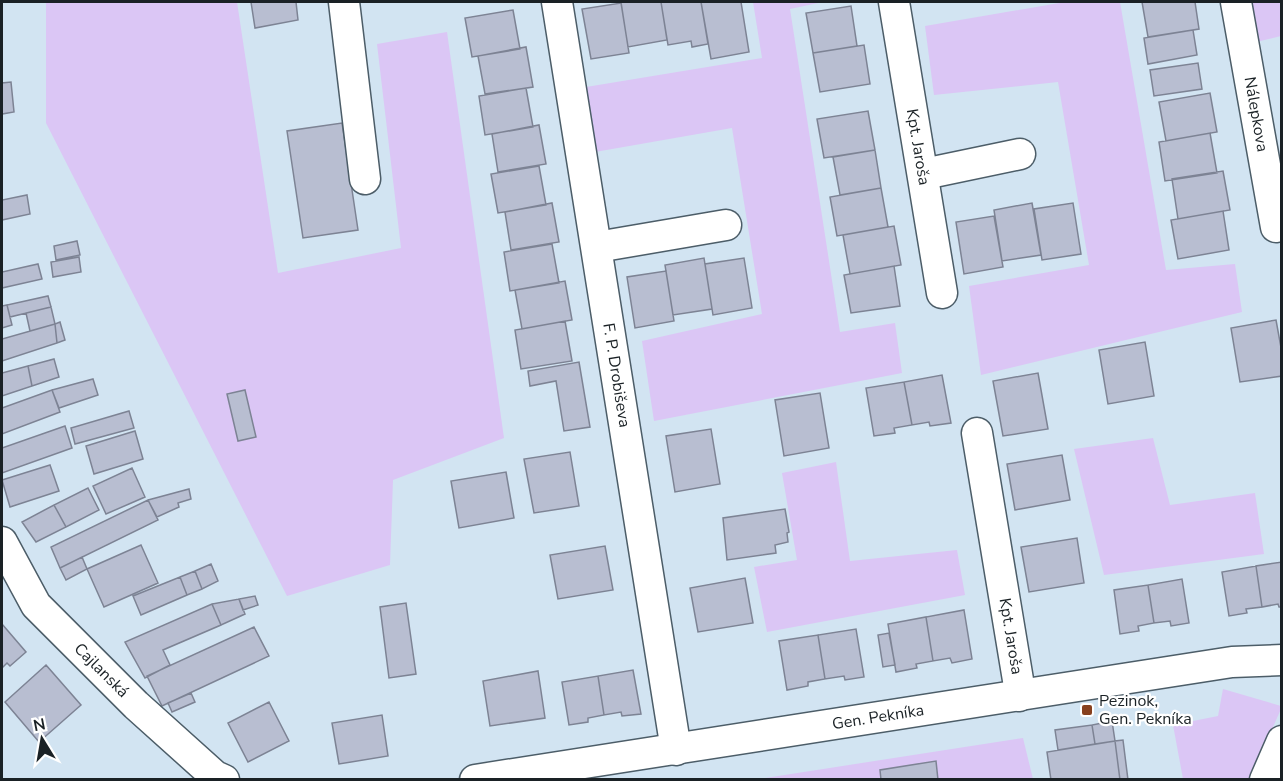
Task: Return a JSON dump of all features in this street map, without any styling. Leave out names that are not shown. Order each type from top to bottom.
[{"type":"street","points":[[344,2],[365,179]]},
{"type":"street","name":"F. P. Drobiševa","points":[[557,2],[676,750]]},
{"type":"street","name":"Kpt. Jaroša","points":[[894,2],[942,293]]},
{"type":"street","name":"Nálepkova","points":[[1236,2],[1269,114],[1276,227]]},
{"type":"street","points":[[924,174],[1020,154]]},
{"type":"street","points":[[597,247],[726,225]]},
{"type":"street","name":"Kpt. Jaroša","points":[[977,433],[1018,680],[1018,696]]},
{"type":"street","name":"Cajlanská","points":[[2,542],[36,605],[136,705],[215,776],[224,780]]},
{"type":"street","name":"Gen. Pekníka","points":[[475,780],[1232,662],[1281,660]]},
{"type":"street","points":[[1265,780],[1281,741]]},
{"type":"shaded area","points":[[46,2],[237,2],[278,273],[401,248],[377,44],[447,32],[504,438],[393,480],[390,565],[287,596],[46,123]]},
{"type":"shaded area","points":[[753,2],[823,2],[790,9],[840,332],[895,323],[902,373],[654,421],[642,341],[762,314],[732,128],[595,152],[586,87],[762,58]]},
{"type":"shaded area","points":[[1065,2],[1120,2],[1166,270],[1235,264],[1242,312],[981,375],[969,286],[1089,265],[1058,82],[934,95],[925,26]]},
{"type":"shaded area","points":[[1248,2],[1281,2],[1281,36],[1256,42]]},
{"type":"shaded area","points":[[1153,438],[1170,505],[1255,493],[1264,554],[1104,575],[1074,449]]},
{"type":"shaded area","points":[[836,462],[850,561],[957,550],[965,595],[767,632],[754,567],[797,560],[782,473]]},
{"type":"shaded area","points":[[1223,689],[1281,706],[1281,709],[1250,779],[1183,779],[1173,725],[1218,716]]},
{"type":"shaded area","points":[[1023,738],[1033,779],[752,780]]},
{"type":"building","points":[[251,2],[296,2],[298,20],[255,28]]},
{"type":"building","points":[[621,2],[661,2],[667,40],[628,47]]},
{"type":"building","points":[[661,2],[701,2],[708,44],[692,47],[691,41],[668,45]]},
{"type":"building","points":[[701,2],[741,2],[749,52],[711,59]]},
{"type":"building","points":[[1142,2],[1195,2],[1199,29],[1148,37]]},
{"type":"building","points":[[621,3],[629,53],[591,59],[582,9]]},
{"type":"building","points":[[851,6],[857,46],[813,53],[806,13]]},
{"type":"building","points":[[513,10],[520,49],[472,57],[465,18]]},
{"type":"building","points":[[1193,30],[1197,55],[1148,64],[1144,38]]},
{"type":"building","points":[[864,45],[870,84],[820,92],[813,53]]},
{"type":"building","points":[[526,47],[533,87],[485,94],[478,56]]},
{"type":"building","points":[[1198,63],[1202,89],[1154,96],[1150,70]]},
{"type":"building","points":[[11,82],[14,112],[2,114],[2,83]]},
{"type":"building","points":[[526,88],[533,127],[485,135],[479,96]]},
{"type":"building","points":[[1210,93],[1217,132],[1166,141],[1159,102]]},
{"type":"building","points":[[868,111],[875,150],[824,158],[817,119]]},
{"type":"building","points":[[342,123],[358,230],[303,238],[287,131]]},
{"type":"building","points":[[539,125],[546,164],[498,172],[492,134]]},
{"type":"building","points":[[1210,133],[1217,173],[1165,181],[1159,142]]},
{"type":"building","points":[[875,150],[881,188],[840,195],[833,157]]},
{"type":"building","points":[[539,166],[546,205],[498,213],[491,174]]},
{"type":"building","points":[[1223,171],[1230,210],[1178,219],[1172,179]]},
{"type":"building","points":[[881,188],[888,227],[837,236],[830,197]]},
{"type":"building","points":[[27,195],[30,214],[2,220],[2,200]]},
{"type":"building","points":[[552,203],[559,242],[511,250],[505,212]]},
{"type":"building","points":[[1032,203],[1041,255],[1002,261],[994,210]]},
{"type":"building","points":[[1073,203],[1081,254],[1042,260],[1034,209]]},
{"type":"building","points":[[1223,211],[1229,250],[1178,259],[1171,220]]},
{"type":"building","points":[[994,216],[1003,267],[964,274],[956,222]]},
{"type":"building","points":[[894,226],[901,265],[850,274],[843,235]]},
{"type":"building","points":[[77,241],[80,255],[56,260],[54,246]]},
{"type":"building","points":[[552,244],[559,283],[510,291],[504,252]]},
{"type":"building","points":[[79,257],[81,272],[53,277],[51,262]]},
{"type":"building","points":[[704,258],[712,309],[673,315],[665,265]]},
{"type":"building","points":[[744,258],[752,308],[713,315],[705,264]]},
{"type":"building","points":[[38,264],[42,279],[2,288],[2,272]]},
{"type":"building","points":[[894,266],[900,306],[851,313],[844,275]]},
{"type":"building","points":[[666,271],[674,321],[635,328],[627,277]]},
{"type":"building","points":[[565,281],[572,320],[522,329],[515,290]]},
{"type":"building","points":[[48,296],[51,307],[10,317],[7,305]]},
{"type":"building","points":[[7,305],[12,325],[2,328],[2,306]]},
{"type":"building","points":[[51,307],[55,324],[30,331],[26,313]]},
{"type":"building","points":[[1276,320],[1282,353],[1282,376],[1240,382],[1231,328]]},
{"type":"building","points":[[565,321],[572,361],[521,369],[515,330]]},
{"type":"building","points":[[60,322],[65,340],[57,343],[55,324]]},
{"type":"building","points":[[55,324],[57,343],[2,361],[2,339]]},
{"type":"building","points":[[1145,342],[1154,396],[1108,404],[1099,350]]},
{"type":"building","points":[[54,359],[59,377],[32,386],[28,366]]},
{"type":"building","points":[[579,362],[590,427],[564,431],[556,381],[530,386],[528,371]]},
{"type":"building","points":[[28,366],[32,386],[2,396],[2,373]]},
{"type":"building","points":[[1038,373],[1048,429],[1003,436],[993,381]]},
{"type":"building","points":[[942,375],[951,423],[930,426],[929,422],[912,425],[904,382]]},
{"type":"building","points":[[93,379],[98,395],[59,408],[52,390]]},
{"type":"building","points":[[904,382],[912,425],[894,428],[895,433],[874,436],[866,388]]},
{"type":"building","points":[[52,390],[60,412],[2,434],[2,408]]},
{"type":"building","points":[[245,390],[256,437],[238,441],[227,394]]},
{"type":"building","points":[[820,393],[829,448],[784,456],[775,400]]},
{"type":"building","points":[[129,411],[134,428],[75,444],[71,428]]},
{"type":"building","points":[[65,426],[72,448],[2,473],[2,448]]},
{"type":"building","points":[[711,429],[720,484],[675,492],[666,436]]},
{"type":"building","points":[[135,431],[143,459],[94,474],[86,446]]},
{"type":"building","points":[[570,452],[579,506],[534,513],[524,459]]},
{"type":"building","points":[[1062,455],[1070,500],[1015,510],[1007,464]]},
{"type":"building","points":[[50,465],[59,491],[10,507],[2,480]]},
{"type":"building","points":[[132,468],[145,497],[106,514],[93,486]]},
{"type":"building","points":[[506,472],[514,518],[459,528],[451,481]]},
{"type":"building","points":[[88,488],[99,510],[66,527],[54,505]]},
{"type":"building","points":[[189,489],[191,499],[178,503],[179,507],[157,517],[148,500]]},
{"type":"building","points":[[148,500],[158,520],[60,568],[51,547]]},
{"type":"building","points":[[54,505],[66,527],[36,542],[22,522]]},
{"type":"building","points":[[785,509],[789,532],[787,533],[788,542],[775,545],[776,553],[727,560],[723,518]]},
{"type":"building","points":[[1077,538],[1084,583],[1029,592],[1021,547]]},
{"type":"building","points":[[141,545],[158,583],[104,607],[87,569]]},
{"type":"building","points":[[605,546],[613,590],[558,599],[550,555]]},
{"type":"building","points":[[82,557],[87,569],[66,580],[60,568]]},
{"type":"building","points":[[1282,562],[1282,607],[1278,604],[1262,607],[1256,566]]},
{"type":"building","points":[[211,564],[218,581],[202,589],[195,571]]},
{"type":"building","points":[[1256,566],[1262,607],[1246,609],[1247,613],[1229,616],[1222,572]]},
{"type":"building","points":[[195,571],[202,589],[187,595],[180,577]]},
{"type":"building","points":[[180,577],[187,595],[141,615],[133,596]]},
{"type":"building","points":[[745,578],[753,623],[698,632],[690,588]]},
{"type":"building","points":[[1182,579],[1189,623],[1171,626],[1170,621],[1154,623],[1148,585]]},
{"type":"building","points":[[1148,585],[1154,623],[1138,626],[1139,631],[1120,634],[1114,590]]},
{"type":"building","points":[[255,596],[258,605],[243,610],[239,599]]},
{"type":"building","points":[[239,599],[245,614],[221,625],[212,604]]},
{"type":"building","points":[[406,603],[416,674],[389,678],[380,607]]},
{"type":"building","points":[[212,604],[221,625],[163,650],[170,665],[145,678],[125,642]]},
{"type":"building","points":[[964,610],[972,659],[952,663],[950,658],[933,661],[926,617]]},
{"type":"building","points":[[926,617],[933,661],[916,664],[917,668],[896,672],[888,624]]},
{"type":"building","points":[[2,624],[26,652],[10,666],[7,663],[2,668]]},
{"type":"building","points":[[254,627],[269,656],[162,706],[147,676]]},
{"type":"building","points":[[856,629],[864,677],[845,680],[844,676],[825,679],[818,635]]},
{"type":"building","points":[[889,633],[895,665],[883,667],[878,635]]},
{"type":"building","points":[[818,635],[825,679],[808,682],[808,686],[787,690],[779,641]]},
{"type":"building","points":[[46,665],[81,705],[39,742],[5,702]]},
{"type":"building","points":[[633,670],[641,714],[622,716],[621,712],[604,715],[598,676]]},
{"type":"building","points":[[538,671],[545,718],[490,726],[483,681]]},
{"type":"building","points":[[598,676],[604,715],[588,718],[588,722],[569,725],[562,682]]},
{"type":"building","points":[[191,693],[195,702],[172,712],[168,703]]},
{"type":"building","points":[[269,702],[289,741],[248,762],[228,723]]},
{"type":"building","points":[[382,715],[388,756],[339,764],[332,723]]},
{"type":"building","points":[[1112,721],[1115,741],[1095,744],[1092,725]]},
{"type":"building","points":[[1092,725],[1095,744],[1058,750],[1055,730]]},
{"type":"building","points":[[1123,740],[1128,780],[1120,780],[1115,741]]},
{"type":"building","points":[[1115,741],[1120,780],[1051,780],[1047,752]]},
{"type":"building","points":[[936,761],[938,780],[881,780],[880,770]]},
{"type":"place","name":"Pezinok, Gen. Pekníka","points":[[1087,710]]}]
